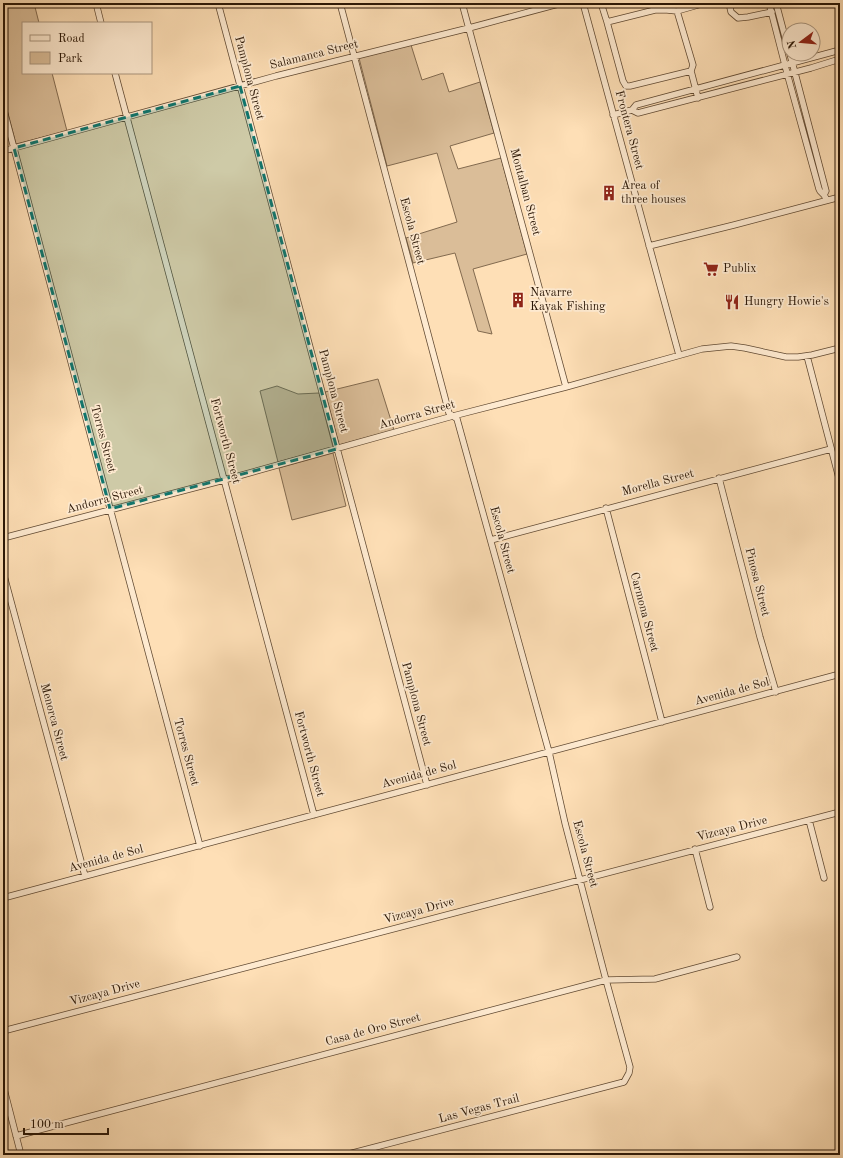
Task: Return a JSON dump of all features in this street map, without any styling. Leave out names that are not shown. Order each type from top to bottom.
[{"type":"street","points":[[96,3],[101,22]]},
{"type":"street","name":"Pamplona Street","points":[[218,3],[426,785]]},
{"type":"street","name":"Escola Street","points":[[340,3],[449,413],[457,419],[549,752],[565,823],[630,1067],[629,1073],[624,1082],[619,1084]]},
{"type":"street","name":"Montalban Street","points":[[462,3],[566,387]]},
{"type":"street","name":"Salamanca Street","points":[[3,150],[127,118],[240,86],[562,3]]},
{"type":"street","name":"Frontera Street","points":[[583,3],[679,355]]},
{"type":"street","points":[[602,3],[623,82],[626,86],[691,71]]},
{"type":"street","points":[[607,22],[655,10],[677,11],[705,3]]},
{"type":"street","points":[[729,3],[731,12],[738,18],[748,18],[772,12]]},
{"type":"street","points":[[769,3],[786,65],[785,74],[819,189],[826,197]]},
{"type":"street","points":[[776,3],[781,22]]},
{"type":"street","points":[[677,11],[693,65],[691,71],[698,98]]},
{"type":"street","points":[[613,115],[632,110],[636,105],[840,50]]},
{"type":"street","points":[[632,110],[638,113],[840,59]]},
{"type":"street","points":[[792,63],[826,191],[826,197]]},
{"type":"street","name":"Fortworth Street","points":[[115,74],[314,815]]},
{"type":"street","name":"Torres Street","points":[[3,107],[200,846]]},
{"type":"street","points":[[649,246],[734,225],[826,197],[840,197]]},
{"type":"street","name":"Andorra Street","points":[[3,538],[224,480],[702,349],[731,346],[786,357],[807,356],[840,348]]},
{"type":"street","points":[[807,356],[840,482]]},
{"type":"street","name":"Morella Street","points":[[491,540],[831,449]]},
{"type":"street","name":"Pinosa Street","points":[[719,478],[760,637],[776,692]]},
{"type":"street","name":"Carmona Street","points":[[606,508],[662,722]]},
{"type":"street","name":"Menorca Street","points":[[3,572],[85,876]]},
{"type":"street","name":"Avenida de Sol","points":[[3,898],[840,674]]},
{"type":"street","name":"Vizcaya Drive","points":[[3,1031],[840,812]]},
{"type":"street","points":[[809,820],[824,878]]},
{"type":"street","points":[[695,849],[710,907]]},
{"type":"street","name":"Casa de Oro Street","points":[[16,1136],[606,980],[655,979],[737,957]]},
{"type":"street","name":"Las Vegas Trail","points":[[345,1155],[619,1084]]},
{"type":"street","points":[[3,1085],[21,1155]]},
{"type":"highlighted area","points":[[240,86],[337,449],[110,509],[14,148]]},
{"type":"green space","points":[[3,3],[34,3],[39,22],[22,22],[22,74],[52,74],[67,131],[16,144],[3,94]]},
{"type":"green space","points":[[411,45],[422,80],[443,73],[449,92],[480,82],[494,133],[450,146],[458,169],[501,158],[527,254],[473,269],[492,334],[478,331],[455,253],[413,263],[406,238],[457,222],[437,153],[387,166],[359,58]]},
{"type":"green space","points":[[378,379],[394,430],[339,445],[325,392]]},
{"type":"green space","points":[[277,386],[298,394],[319,393],[333,447],[278,462],[260,391]]},
{"type":"green space","points":[[333,453],[346,506],[292,520],[279,468]]},
{"type":"place","name":"Area of three houses","points":[[609,193]]},
{"type":"place","name":"Publix","points":[[711,269]]},
{"type":"place","name":"Navarre Kayak Fishing","points":[[518,300]]},
{"type":"place","name":"Hungry Howie's","points":[[732,302]]}]
